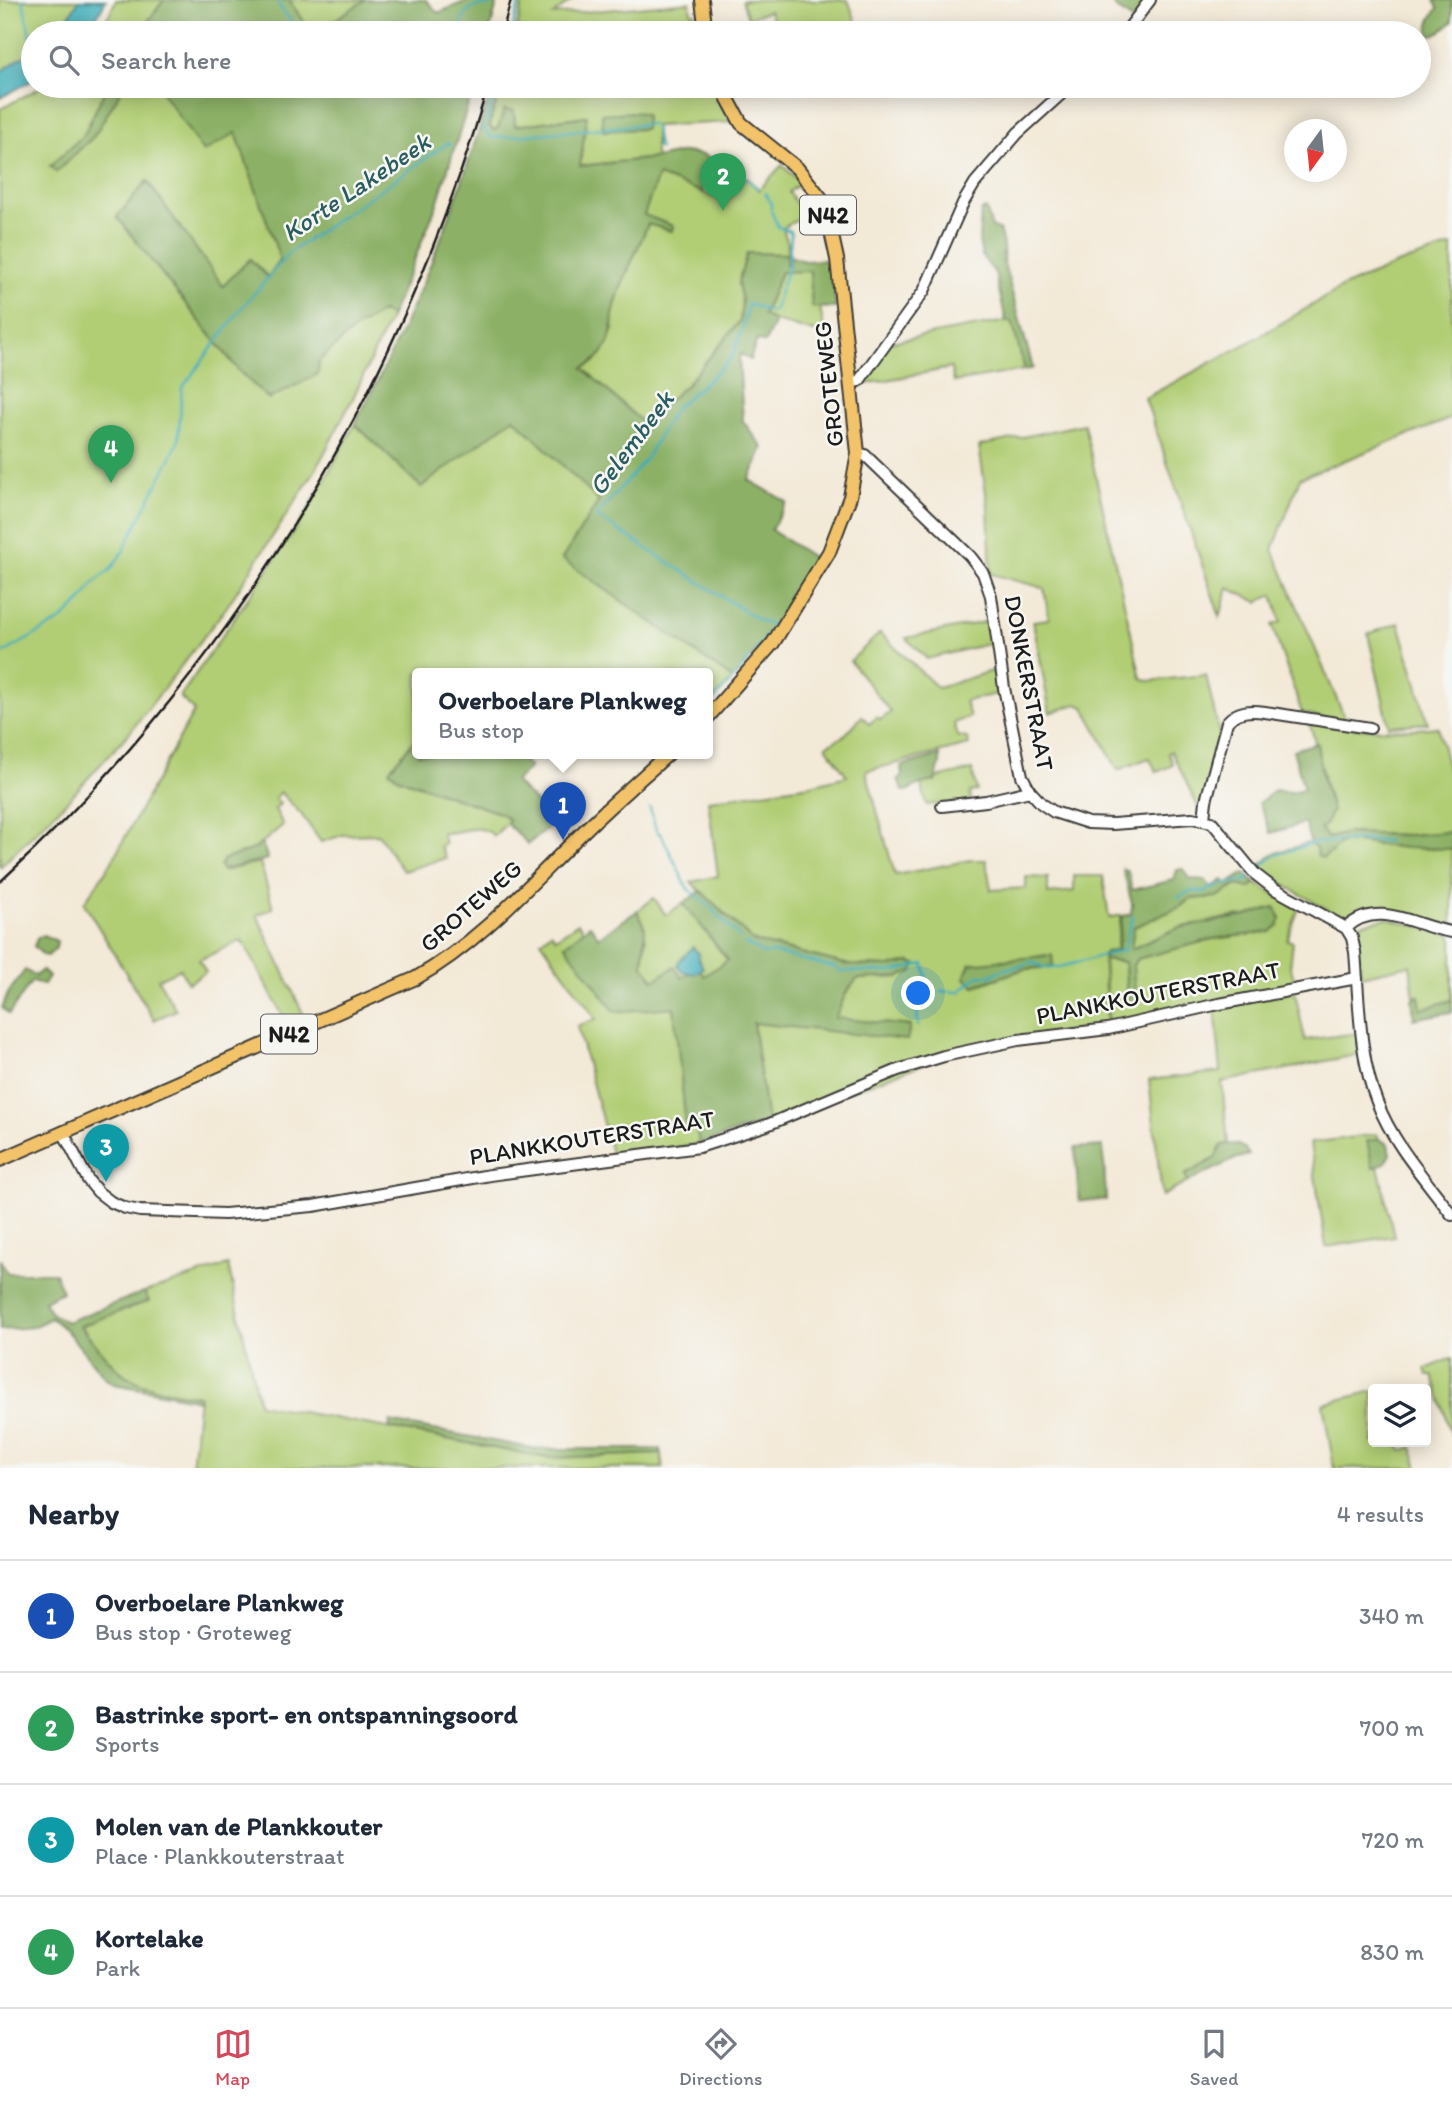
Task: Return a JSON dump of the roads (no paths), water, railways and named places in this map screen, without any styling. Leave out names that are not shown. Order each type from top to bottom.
[{"type":"main road","points":[[702,0],[705,21]]},
{"type":"main road","name":"GROTEWEG","points":[[713,711],[773,643],[829,552],[850,497],[858,453],[837,259],[824,205],[797,168],[741,123],[728,98]]},
{"type":"main road","name":"GROTEWEG","points":[[0,1160],[416,978],[437,966],[460,950],[663,759]]},
{"type":"street","points":[[1134,21],[1150,0]]},
{"type":"street","points":[[852,383],[859,381],[924,291],[963,203],[975,183],[1018,134],[1057,98]]},
{"type":"street","name":"DONKERSTRAAT","points":[[858,453],[864,455],[970,556],[988,584],[1019,766],[1030,791],[1054,812],[1088,823],[1204,819]]},
{"type":"street","points":[[1370,728],[1252,710],[1235,714],[1227,722],[1206,801],[1204,819],[1212,822],[1242,861],[1264,882],[1346,928],[1352,938],[1366,1061],[1377,1103],[1398,1140],[1452,1215]]},
{"type":"street","points":[[942,806],[986,801],[1030,791]]},
{"type":"street","points":[[1346,928],[1356,920],[1396,916],[1452,932]]},
{"type":"street","name":"PLANKKOUTERSTRAAT","points":[[64,1132],[88,1180],[111,1202],[125,1208],[225,1214],[279,1210],[368,1198],[489,1175],[699,1147],[767,1125],[898,1070],[944,1056],[1018,1040],[1108,1029],[1214,1005],[1357,978]]},
{"type":"water","points":[[79,0],[106,0],[95,21],[66,21]]},
{"type":"water","points":[[21,58],[21,87],[0,98],[0,72]]},
{"type":"water","points":[[693,947],[699,954],[703,968],[694,974],[682,971],[678,966],[679,961]]},
{"type":"waterway","points":[[23,0],[27,21]]},
{"type":"waterway","points":[[279,0],[279,6],[291,21]]},
{"type":"waterway","name":"Gelembeek","points":[[515,21],[520,0]]},
{"type":"waterway","points":[[463,21],[470,9],[491,5]]},
{"type":"waterway","name":"Gelembeek","points":[[494,98],[484,129],[492,138],[652,124]]},
{"type":"waterway","name":"Gelembeek","points":[[655,128],[660,148]]},
{"type":"waterway","name":"Korte Lakebeek","points":[[0,655],[63,619],[95,582],[111,569],[122,553],[178,443],[182,388],[241,309],[289,253],[448,143],[450,145]]},
{"type":"waterway","name":"Gelembeek","points":[[747,179],[758,188]]},
{"type":"waterway","name":"Gelembeek","points":[[765,193],[771,208]]},
{"type":"waterway","name":"Gelembeek","points":[[771,211],[778,227],[790,231],[791,235],[788,268],[782,285]]},
{"type":"waterway","name":"Gelembeek","points":[[754,653],[773,627],[770,624],[762,622],[596,516],[646,459],[675,408],[732,357],[743,328],[748,304],[772,312],[781,288]]},
{"type":"waterway","name":"Gelembeek","points":[[737,674],[751,657]]},
{"type":"waterway","name":"Gelembeek","points":[[713,701],[735,677]]},
{"type":"waterway","name":"Gelembeek","points":[[650,808],[656,830],[662,836],[688,889],[704,901],[740,938]]},
{"type":"waterway","name":"Gelembeek","points":[[1257,870],[1275,855],[1315,843],[1388,841]]},
{"type":"waterway","name":"Gelembeek","points":[[1178,898],[1186,893],[1203,892],[1224,884],[1248,880],[1248,877]]},
{"type":"waterway","name":"Gelembeek","points":[[1105,955],[1124,950],[1133,916]]},
{"type":"waterway","name":"Gelembeek","points":[[745,943],[764,954],[774,953],[841,971],[892,972],[924,964],[929,991],[936,993]]},
{"type":"waterway","name":"Gelembeek","points":[[941,991],[959,992],[979,975],[991,976],[1001,970],[1031,962],[1051,968],[1102,955]]},
{"type":"waterway","points":[[918,1026],[917,998],[929,992]]},
{"type":"railway","points":[[505,21],[511,0]]},
{"type":"railway","points":[[0,882],[84,799],[162,710],[234,616],[298,517],[356,414],[407,308],[451,198],[484,98]]},
{"type":"place","name":"Bastrinke sport- en ontspanningsoord","points":[[723,211]]},
{"type":"place","name":"Kortelake","points":[[111,483]]},
{"type":"place","name":"Overboelare Plankweg","points":[[563,840]]},
{"type":"place","name":"Molen van de Plankkouter","points":[[106,1182]]}]
